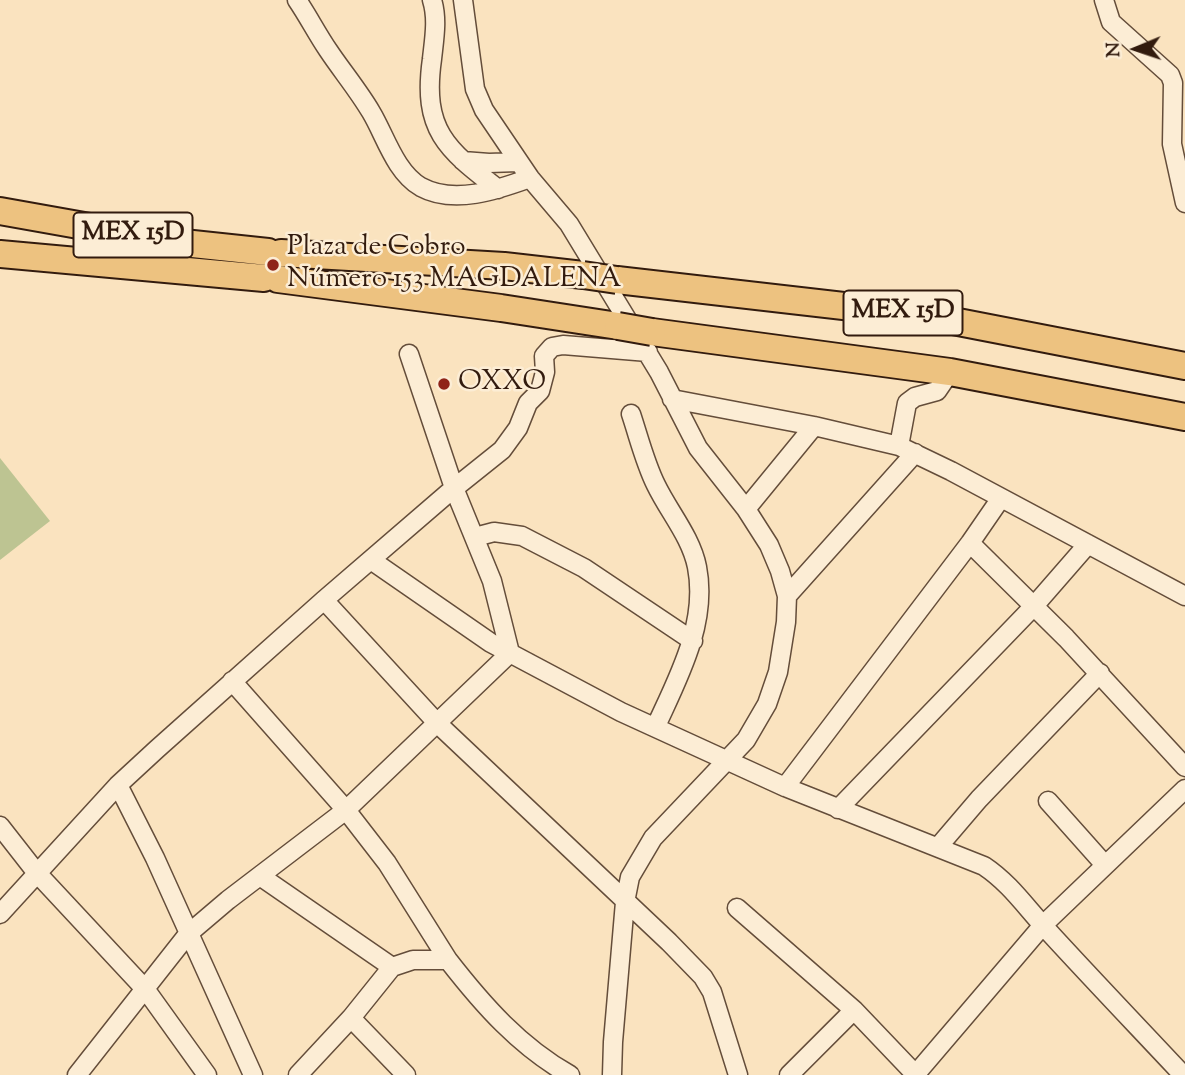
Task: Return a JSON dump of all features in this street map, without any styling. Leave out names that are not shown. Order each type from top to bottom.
[{"type":"highway","name":"MEX 15D","points":[[0,212],[174,242],[274,252],[504,266],[922,315],[1185,366]]},
{"type":"highway","name":"MEX 15D","points":[[0,254],[271,278],[501,308],[618,327],[650,342],[950,372],[1185,417]]},
{"type":"street","points":[[297,0],[327,50],[373,115],[393,154],[419,186],[444,194],[481,193],[530,178]]},
{"type":"street","points":[[432,0],[435,34],[428,85],[429,101],[443,140],[498,189]]},
{"type":"street","points":[[463,0],[475,89],[484,110],[518,162],[564,218],[650,342],[673,399],[698,448],[746,509],[769,545],[780,570],[786,596],[786,622],[780,662],[767,704],[746,740],[729,760],[653,838],[630,877],[625,902],[612,1075]]},
{"type":"street","points":[[1104,0],[1111,22],[1170,75],[1173,83],[1172,144],[1185,202]]},
{"type":"street","points":[[463,160],[518,162]]},
{"type":"street","points":[[0,914],[118,785],[324,600],[502,450],[511,439],[523,411],[540,391],[545,372],[544,356],[552,347],[650,342]]},
{"type":"street","points":[[409,354],[454,488],[495,592],[510,653]]},
{"type":"street","points":[[786,596],[907,449],[907,402],[937,391],[950,372]]},
{"type":"street","points":[[673,399],[814,426],[907,449],[1185,596]]},
{"type":"street","points":[[631,414],[657,488],[679,524],[697,567],[699,598],[692,641],[656,726]]},
{"type":"street","points":[[746,509],[814,426]]},
{"type":"street","points":[[785,787],[970,543],[1001,498]]},
{"type":"street","points":[[475,537],[494,532],[522,536],[584,568],[692,641]]},
{"type":"street","points":[[970,543],[1100,673],[1185,767]]},
{"type":"street","points":[[838,809],[1034,606],[1088,544]]},
{"type":"street","points":[[371,560],[491,643],[621,712],[785,787],[984,866],[999,876],[1183,1075]]},
{"type":"street","points":[[324,600],[438,724],[669,942],[702,977],[712,992],[738,1075]]},
{"type":"street","points":[[77,1075],[188,934],[346,810],[510,653]]},
{"type":"street","points":[[938,847],[979,799],[1100,673]]},
{"type":"street","points":[[232,681],[346,810],[387,863],[448,960],[472,992],[515,1036],[545,1061],[570,1075]]},
{"type":"street","points":[[118,785],[155,858],[253,1075]]},
{"type":"street","points":[[737,908],[854,1010],[915,1075],[1042,925],[1185,789]]},
{"type":"street","points":[[1048,801],[1105,865]]},
{"type":"street","points":[[0,826],[36,872],[146,990],[207,1075]]},
{"type":"street","points":[[260,876],[392,967]]},
{"type":"street","points":[[298,1075],[351,1018],[392,967],[413,960],[448,960]]},
{"type":"street","points":[[789,1075],[854,1010]]},
{"type":"street","points":[[351,1018],[406,1075]]},
{"type":"green space","points":[[0,458],[50,521],[0,560]]},
{"type":"place","name":"Plaza de Cobro Número 153 MAGDALENA","points":[[273,265]]},
{"type":"place","name":"OXXO","points":[[444,384]]}]
